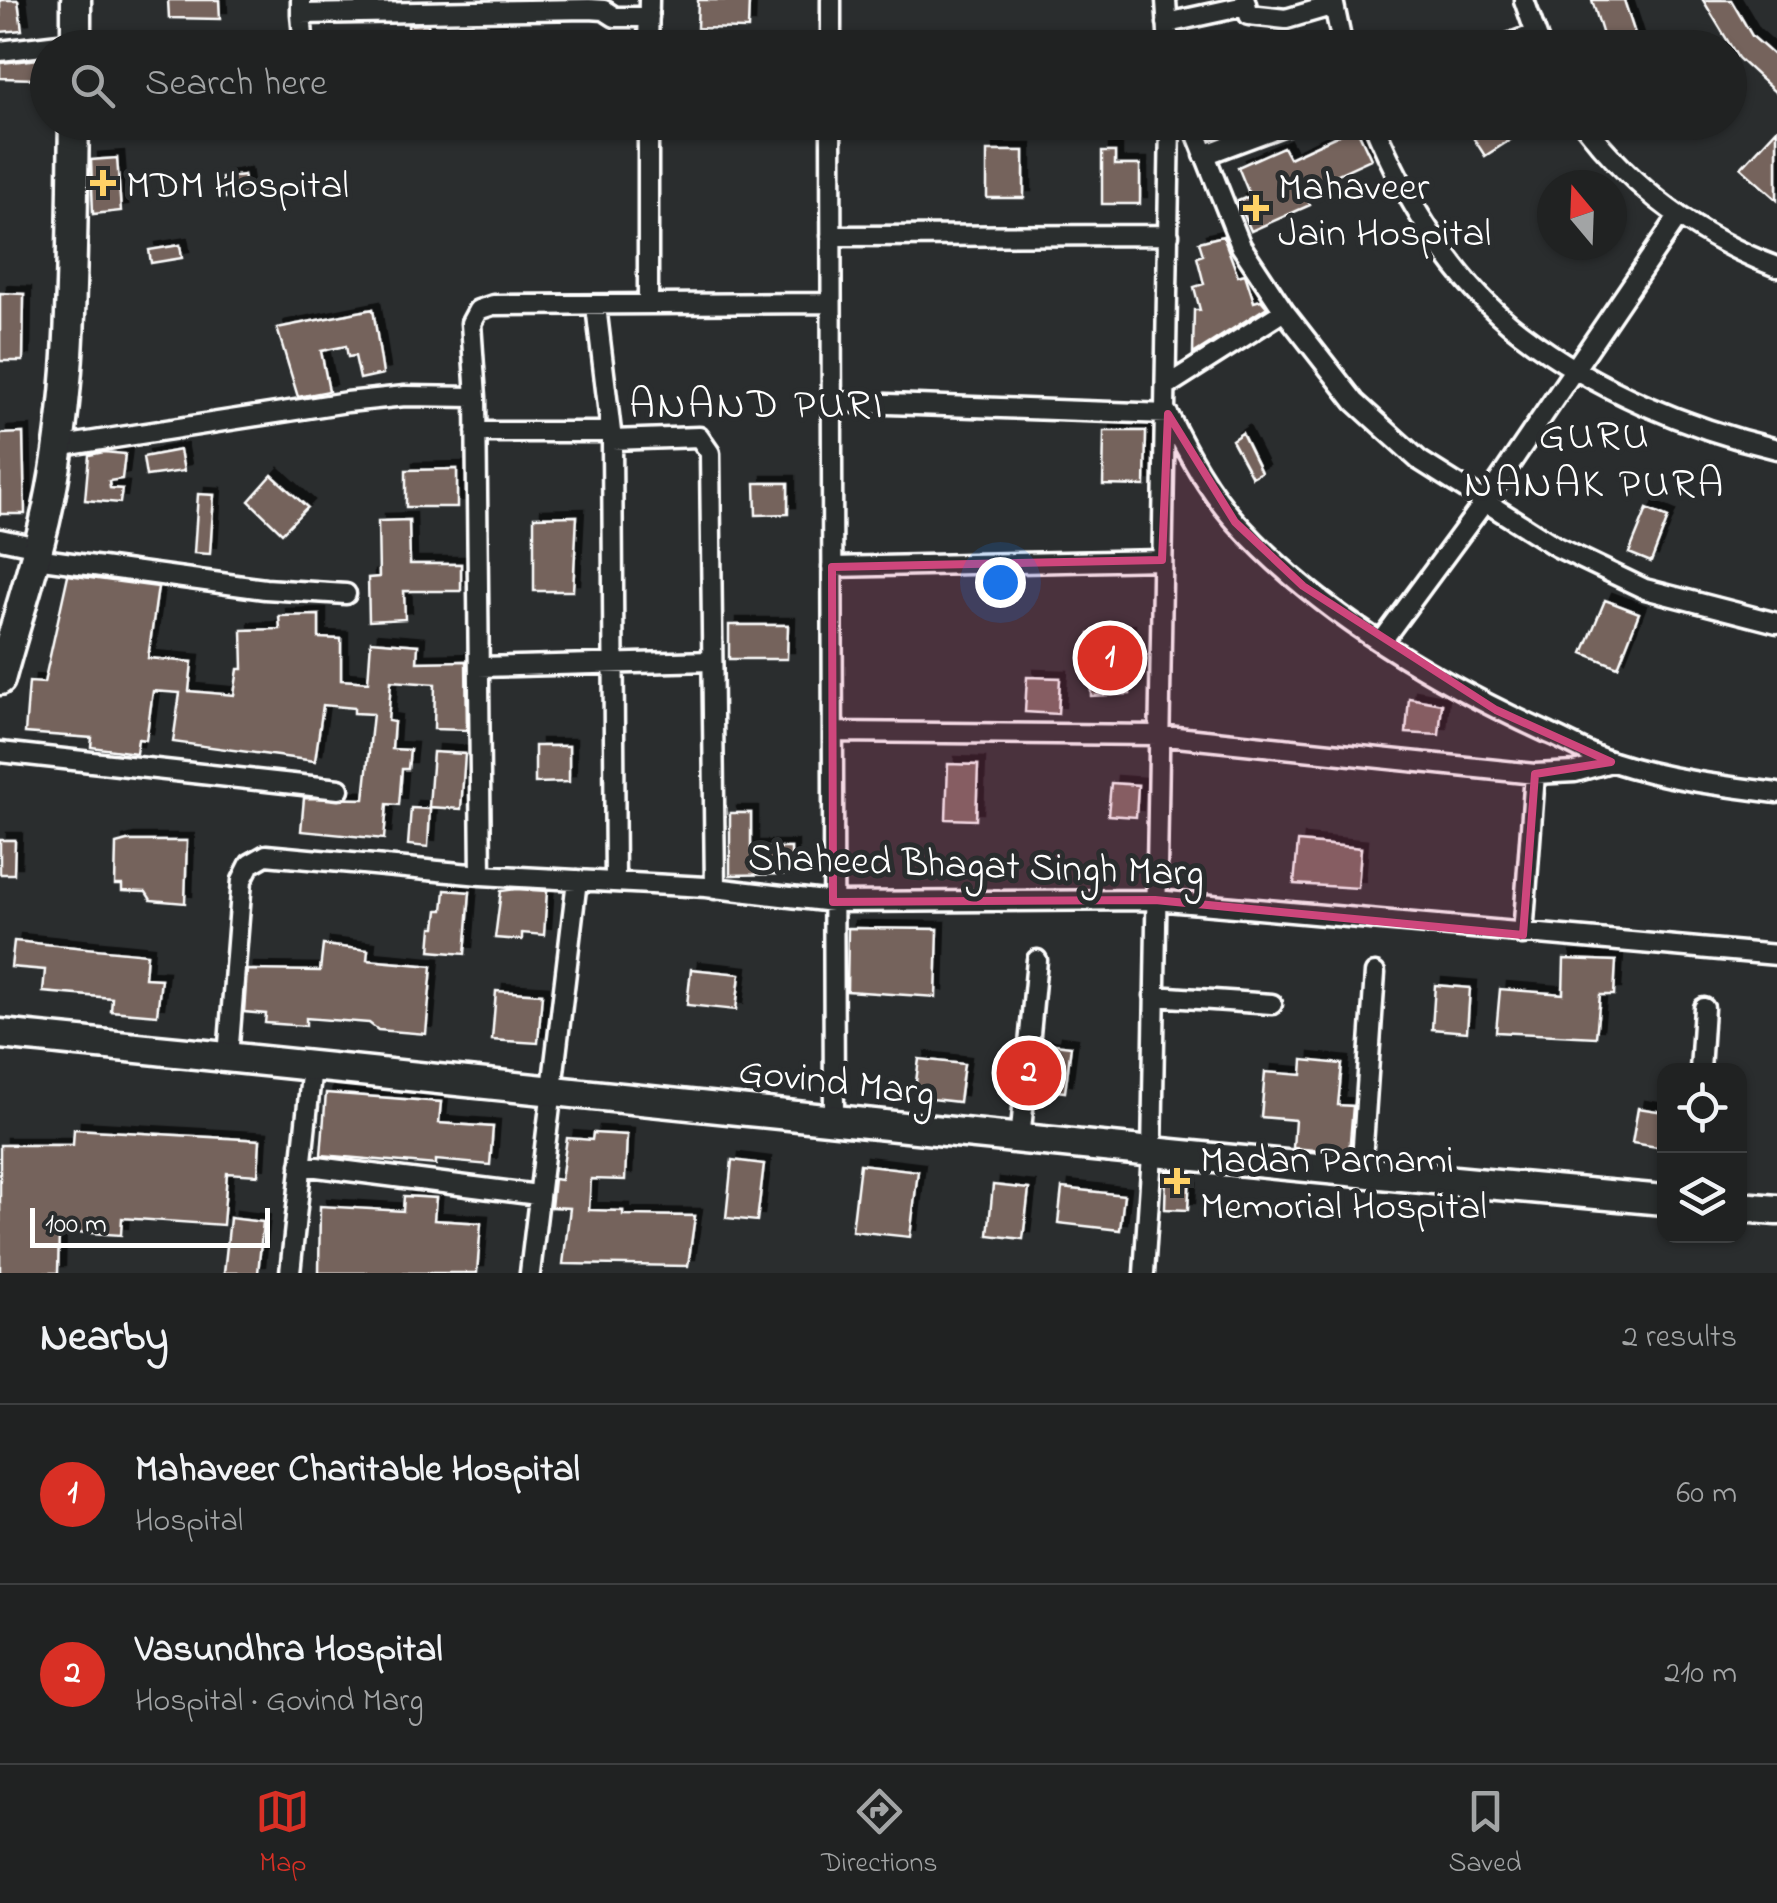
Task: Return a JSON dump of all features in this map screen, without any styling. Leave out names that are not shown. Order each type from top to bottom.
[{"type":"street","points":[[76,0],[76,30]]},
{"type":"street","points":[[830,0],[831,30]]},
{"type":"street","points":[[1166,0],[1168,30]]},
{"type":"street","points":[[1524,0],[1534,30]]},
{"type":"street","points":[[1168,24],[1245,3],[1255,19],[1267,20],[1333,3],[1339,30]]},
{"type":"street","points":[[301,7],[604,10],[615,18],[648,8]]},
{"type":"street","points":[[0,51],[30,49]]},
{"type":"street","points":[[0,680],[36,553],[56,446],[67,349],[73,140]]},
{"type":"street","points":[[648,140],[648,302]]},
{"type":"street","points":[[831,140],[834,1121]]},
{"type":"street","points":[[1144,1273],[1152,1155],[1170,140]]},
{"type":"street","points":[[1199,140],[1241,246],[1284,311],[1355,402],[1420,460],[1483,504],[1557,547],[1645,589],[1777,622]]},
{"type":"street","points":[[1204,155],[1244,140]]},
{"type":"street","points":[[1381,140],[1401,184],[1474,286],[1520,332],[1576,366],[1700,430],[1777,450]]},
{"type":"street","points":[[1597,140],[1630,178],[1678,217],[1730,248],[1777,267]]},
{"type":"street","points":[[1382,641],[1483,504],[1678,217]]},
{"type":"street","points":[[831,236],[1169,235]]},
{"type":"street","points":[[481,875],[476,397],[471,323],[478,310],[494,305],[831,303]]},
{"type":"street","points":[[596,306],[611,436],[616,882]]},
{"type":"street","points":[[1168,385],[1284,311]]},
{"type":"street","points":[[56,446],[347,402],[404,396],[476,397]]},
{"type":"street","points":[[832,402],[1168,414]]},
{"type":"street","points":[[1168,414],[1194,464],[1235,522],[1303,586],[1382,641],[1496,710],[1612,762],[1705,784],[1777,793]]},
{"type":"street","points":[[476,432],[699,437],[707,444],[715,889]]},
{"type":"street","points":[[0,539],[36,553],[265,589],[346,594]]},
{"type":"street","points":[[832,567],[1162,560]]},
{"type":"street","points":[[479,667],[712,660]]},
{"type":"street","points":[[833,732],[1157,735],[1535,774],[1576,772],[1612,762]]},
{"type":"street","points":[[0,752],[339,789]]},
{"type":"street","points":[[1523,934],[1535,774]]},
{"type":"street","name":"Shaheed Bhagat Singh Marg","points":[[228,1057],[242,880],[250,864],[266,855],[481,875],[715,889],[833,902],[1155,900],[1777,954]]},
{"type":"street","points":[[530,1273],[548,1092],[576,880]]},
{"type":"street","points":[[1020,1141],[1037,960]]},
{"type":"street","points":[[1361,1174],[1375,973]]},
{"type":"street","points":[[1154,996],[1272,1004]]},
{"type":"street","points":[[1700,1063],[1704,1008]]},
{"type":"street","name":"Govind Marg","points":[[0,1034],[548,1092],[717,1105],[1152,1155],[1657,1199]]},
{"type":"street","points":[[290,1273],[312,1066]]},
{"type":"street","points":[[301,1165],[538,1195]]},
{"type":"street","points":[[1747,1208],[1777,1210]]},
{"type":"highlighted area","points":[[1168,414],[1235,522],[1303,586],[1496,710],[1611,762],[1535,774],[1523,935],[1155,900],[833,902],[832,567],[1162,560]]},
{"type":"building","points":[[0,0],[18,0],[22,30],[0,32]]},
{"type":"building","points":[[168,0],[219,0],[220,19],[169,18]]},
{"type":"building","points":[[698,0],[749,0],[748,29],[697,28]]},
{"type":"building","points":[[1592,0],[1624,0],[1634,30],[1601,30]]},
{"type":"building","points":[[1703,0],[1731,0],[1752,36],[1777,58],[1777,94],[1747,66],[1747,30],[1721,30]]},
{"type":"building","points":[[428,24],[428,30],[408,30],[408,25]]},
{"type":"building","points":[[30,60],[30,79],[0,78],[0,63]]},
{"type":"building","points":[[1777,129],[1777,200],[1741,168]]},
{"type":"building","points":[[1328,140],[1362,140],[1371,159],[1303,190],[1310,205],[1251,231],[1238,201],[1250,196],[1238,167],[1283,147],[1289,158]]},
{"type":"building","points":[[1475,140],[1510,140],[1485,156]]},
{"type":"building","points":[[987,151],[1024,151],[1024,198],[987,198]]},
{"type":"building","points":[[1102,152],[1115,152],[1115,165],[1140,165],[1140,204],[1102,204]]},
{"type":"building","points":[[117,158],[121,211],[93,214],[91,160]]},
{"type":"building","points":[[244,175],[247,194],[225,198],[222,178]]},
{"type":"building","points":[[1223,236],[1238,276],[1245,274],[1254,302],[1261,300],[1267,307],[1193,354],[1194,310],[1200,310],[1194,287],[1204,284],[1197,257],[1203,255],[1199,242]]},
{"type":"building","points":[[180,245],[182,258],[151,263],[149,250]]},
{"type":"building","points":[[0,293],[24,294],[23,361],[0,361]]},
{"type":"building","points":[[373,309],[383,374],[360,379],[355,356],[348,357],[346,346],[321,351],[329,391],[298,397],[277,328]]},
{"type":"building","points":[[1104,431],[1146,431],[1145,486],[1103,485]]},
{"type":"building","points":[[23,433],[25,514],[0,514],[0,434]]},
{"type":"building","points":[[1242,433],[1261,472],[1252,477],[1232,440]]},
{"type":"building","points":[[180,450],[184,471],[146,476],[143,457]]},
{"type":"building","points":[[125,454],[122,479],[109,481],[110,488],[122,489],[120,503],[85,500],[89,455]]},
{"type":"building","points":[[457,469],[457,507],[406,507],[406,470]]},
{"type":"building","points":[[272,475],[307,507],[282,533],[249,501]]},
{"type":"building","points":[[755,483],[788,483],[788,514],[756,515]]},
{"type":"building","points":[[198,494],[214,495],[210,554],[194,553]]},
{"type":"building","points":[[1647,509],[1668,518],[1651,562],[1629,553]]},
{"type":"building","points":[[577,516],[573,591],[534,591],[534,517]]},
{"type":"building","points":[[409,520],[410,564],[461,564],[461,591],[404,591],[405,619],[369,621],[368,578],[379,577],[378,521]]},
{"type":"building","points":[[68,575],[158,587],[148,658],[192,662],[189,691],[234,695],[238,669],[243,669],[242,630],[280,629],[279,616],[319,615],[319,638],[341,639],[341,680],[368,682],[371,641],[418,645],[417,662],[466,661],[467,730],[434,729],[435,684],[391,681],[388,721],[394,722],[392,749],[410,750],[408,769],[402,769],[399,805],[387,804],[384,839],[301,831],[304,798],[364,799],[373,714],[354,713],[354,708],[323,705],[315,761],[173,742],[180,693],[153,691],[146,740],[138,739],[136,753],[91,747],[92,738],[25,733],[29,682],[44,683]]},
{"type":"building","points":[[1605,600],[1639,613],[1618,667],[1583,653]]},
{"type":"building","points":[[729,625],[788,625],[787,659],[729,659]]},
{"type":"building","points":[[1128,632],[1130,694],[1091,696],[1089,634]]},
{"type":"building","points":[[1027,677],[1060,678],[1058,714],[1025,712]]},
{"type":"building","points":[[1409,698],[1442,704],[1439,735],[1406,733]]},
{"type":"building","points":[[535,746],[569,746],[569,782],[535,783]]},
{"type":"building","points":[[433,752],[465,754],[461,809],[429,807]]},
{"type":"building","points":[[948,764],[978,765],[976,820],[946,819]]},
{"type":"building","points":[[1111,783],[1138,785],[1136,817],[1108,815]]},
{"type":"building","points":[[411,808],[430,809],[428,847],[408,845]]},
{"type":"building","points":[[730,813],[751,813],[751,848],[791,848],[791,874],[730,875]]},
{"type":"building","points":[[0,840],[15,840],[14,874],[0,874]]},
{"type":"building","points":[[187,841],[185,903],[151,900],[146,892],[122,891],[122,885],[115,885],[116,844]]},
{"type":"building","points":[[1298,842],[1361,848],[1358,888],[1294,884]]},
{"type":"building","points":[[445,890],[470,892],[465,954],[430,951],[432,927],[436,927],[438,910],[443,910]]},
{"type":"building","points":[[501,891],[547,891],[544,935],[522,933],[522,940],[495,938]]},
{"type":"building","points":[[848,928],[938,929],[936,997],[847,991]]},
{"type":"building","points":[[14,941],[147,954],[145,978],[161,979],[157,1015],[111,1011],[112,998],[43,992],[45,970],[11,967]]},
{"type":"building","points":[[323,945],[368,950],[367,960],[432,966],[426,1034],[378,1030],[369,1023],[306,1018],[306,1026],[265,1023],[266,1014],[244,1012],[247,970],[320,971]]},
{"type":"building","points":[[1564,959],[1616,961],[1614,995],[1600,995],[1596,1037],[1496,1032],[1500,989],[1563,994]]},
{"type":"building","points":[[691,969],[740,974],[736,1010],[687,1005]]},
{"type":"building","points":[[1435,985],[1470,988],[1467,1032],[1432,1029]]},
{"type":"building","points":[[496,991],[542,994],[538,1043],[492,1040]]},
{"type":"building","points":[[1054,1044],[1071,1046],[1065,1092],[1039,1089],[1044,1048],[1053,1049]]},
{"type":"building","points":[[919,1059],[964,1064],[959,1102],[914,1097]]},
{"type":"building","points":[[1303,1060],[1342,1064],[1338,1105],[1353,1106],[1349,1153],[1293,1148],[1295,1120],[1261,1117],[1265,1072],[1302,1075]]},
{"type":"building","points":[[326,1093],[441,1102],[439,1123],[493,1127],[490,1165],[436,1160],[436,1165],[321,1155]]},
{"type":"building","points":[[1638,1108],[1657,1111],[1657,1147],[1632,1143]]},
{"type":"building","points":[[74,1129],[260,1140],[258,1175],[227,1173],[223,1225],[122,1218],[121,1235],[59,1231],[58,1273],[0,1273],[0,1145],[73,1145]]},
{"type":"building","points":[[593,1133],[627,1135],[625,1180],[591,1179],[589,1210],[623,1211],[623,1215],[695,1216],[688,1266],[563,1264],[570,1208],[551,1207],[554,1179],[561,1180],[567,1138],[592,1140]]},
{"type":"building","points":[[732,1160],[764,1164],[757,1221],[726,1218]]},
{"type":"building","points":[[860,1164],[918,1171],[910,1237],[852,1231]]},
{"type":"building","points":[[1166,1171],[1190,1173],[1188,1210],[1165,1209]]},
{"type":"building","points":[[993,1185],[1029,1189],[1023,1239],[988,1235]]},
{"type":"building","points":[[1062,1188],[1124,1195],[1120,1230],[1058,1223]]},
{"type":"building","points":[[404,1196],[436,1198],[434,1220],[481,1223],[477,1273],[319,1273],[320,1206],[403,1211]]},
{"type":"building","points":[[230,1218],[263,1222],[258,1273],[224,1273]]},
{"type":"place","name":"MDM Hospital","points":[[103,183]]},
{"type":"place","name":"Mahaveer Jain Hospital","points":[[1256,208]]},
{"type":"place","name":"Mahaveer Charitable Hospital","points":[[1110,658]]},
{"type":"place","name":"Vasundhra Hospital","points":[[1029,1073]]},
{"type":"place","name":"Madan Parnami Memorial Hospital","points":[[1177,1181]]},
{"type":"district","name":"ANAND PURI","points":[[757,402]]},
{"type":"district","name":"GURU NANAK PURA","points":[[1595,457]]}]
